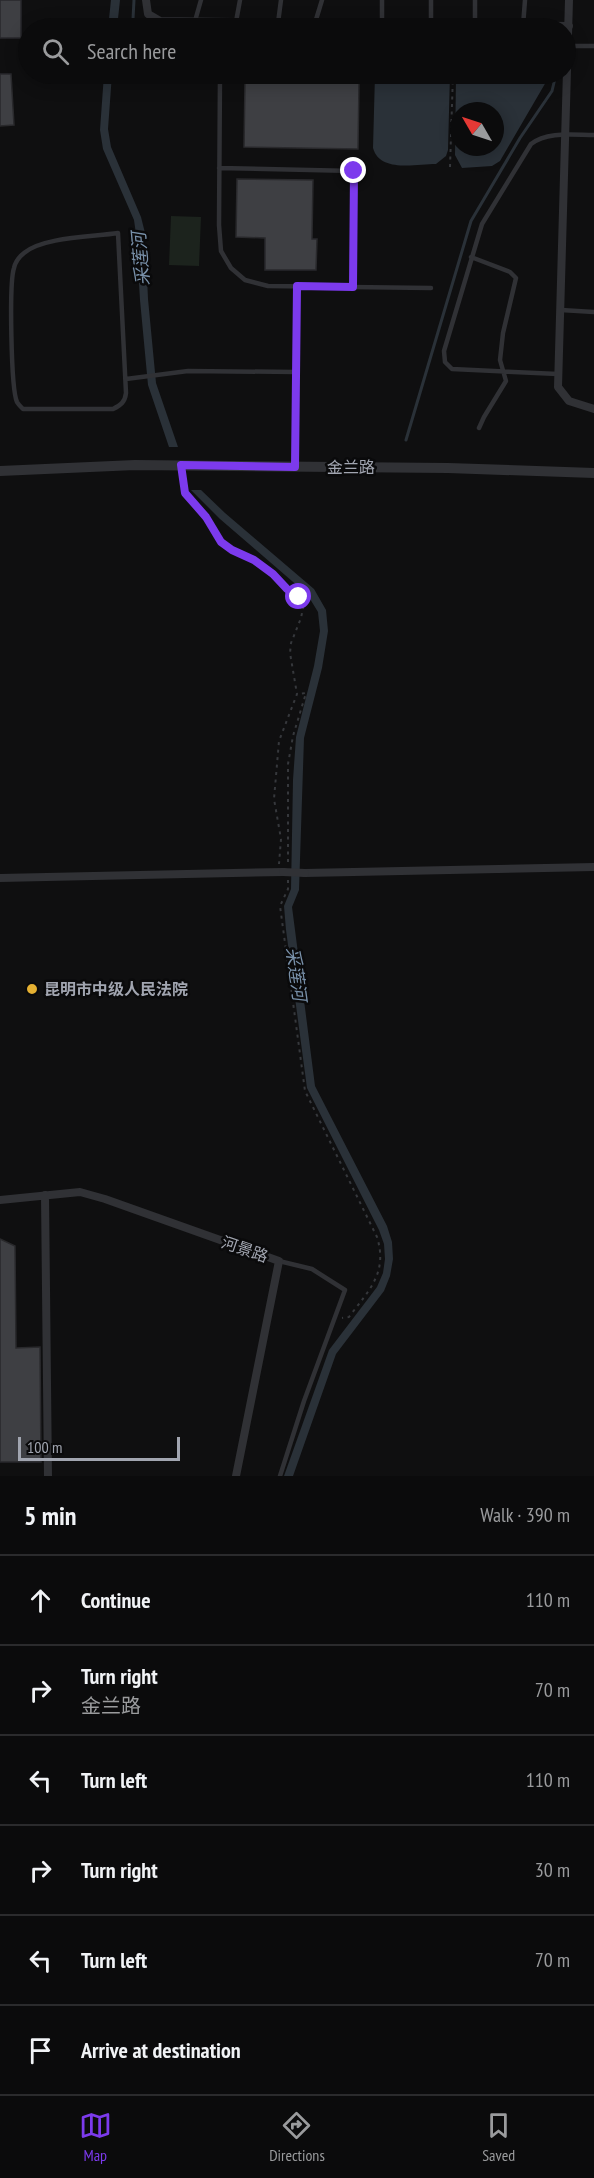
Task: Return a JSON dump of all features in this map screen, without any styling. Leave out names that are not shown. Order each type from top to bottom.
[{"type":"street","points":[[146,0],[148,14],[155,18]]},
{"type":"street","points":[[569,18],[570,0]]},
{"type":"street","points":[[567,84],[558,387],[569,400],[594,409]]},
{"type":"street","name":"金兰路","points":[[0,471],[181,465],[448,468],[594,473]]},
{"type":"street","points":[[0,878],[594,867]]},
{"type":"street","name":"河景路","points":[[0,1200],[80,1192],[279,1260],[236,1476]]},
{"type":"street","points":[[45,1195],[48,1476]]},
{"type":"lane","points":[[196,18],[201,0]]},
{"type":"lane","points":[[237,18],[240,0]]},
{"type":"lane","points":[[279,18],[281,0]]},
{"type":"lane","points":[[317,18],[322,0]]},
{"type":"lane","points":[[382,0],[382,18]]},
{"type":"lane","points":[[431,0],[431,18]]},
{"type":"lane","points":[[475,0],[475,18]]},
{"type":"lane","points":[[524,18],[525,0]]},
{"type":"lane","points":[[576,46],[594,46]]},
{"type":"lane","points":[[220,84],[219,225],[221,251],[231,268],[245,279],[268,286],[431,288]]},
{"type":"lane","points":[[558,374],[452,369],[445,362],[444,351],[482,224],[531,144],[539,138],[594,135]]},
{"type":"lane","points":[[219,168],[354,171],[353,287]]},
{"type":"lane","points":[[118,233],[126,379],[125,400],[113,409],[30,410],[17,403],[11,333],[12,274],[14,266],[23,253],[37,245],[118,233]]},
{"type":"lane","points":[[471,257],[510,272],[516,278],[503,333],[500,360],[506,381],[479,428]]},
{"type":"lane","points":[[295,467],[297,286]]},
{"type":"lane","points":[[560,310],[594,312]]},
{"type":"lane","points":[[126,379],[175,373],[296,372]]},
{"type":"lane","points":[[279,1260],[312,1269],[345,1290],[304,1401],[280,1476]]},
{"type":"path","points":[[450,168],[453,84]]},
{"type":"path","points":[[181,465],[185,493],[206,517],[221,542],[254,560],[304,603],[301,618],[293,633],[290,653],[297,694],[279,741],[274,799],[288,890],[280,906],[305,1091],[381,1249],[379,1271],[374,1284],[349,1317],[333,1320]]},
{"type":"path","points":[[284,873],[288,764],[293,736],[306,693],[297,694]]},
{"type":"shaded area","points":[[171,216],[201,217],[199,266],[169,265]]},
{"type":"water","points":[[111,0],[120,0],[118,18],[109,18]]},
{"type":"water","name":"采莲河","points":[[103,84],[111,84],[108,129],[111,147],[141,217],[145,233],[148,299],[156,383],[178,447],[169,447],[148,385],[134,220],[103,149],[100,130]]},
{"type":"water","points":[[375,84],[450,84],[446,156],[436,164],[409,166],[383,161],[373,148]]},
{"type":"water","points":[[456,84],[545,84],[504,154],[504,102],[456,102]]},
{"type":"water","points":[[456,156],[503,156],[492,166],[462,168]]},
{"type":"water","name":"采莲河","points":[[191,490],[201,490],[314,589],[326,610],[328,631],[322,668],[304,738],[299,890],[292,907],[315,1086],[387,1226],[392,1242],[393,1259],[384,1291],[336,1354],[293,1476],[284,1476],[329,1350],[377,1287],[383,1273],[384,1244],[307,1088],[286,930],[284,906],[291,889],[296,737],[314,666],[320,631],[318,612],[307,594],[220,519]]},
{"type":"building","points":[[0,0],[21,0],[18,38],[0,38]]},
{"type":"building","points":[[0,74],[11,74],[14,125],[0,126]]},
{"type":"building","points":[[245,84],[359,84],[358,149],[244,147]]},
{"type":"building","points":[[237,179],[313,180],[312,239],[317,239],[316,270],[265,270],[265,238],[236,237]]},
{"type":"building","points":[[0,1239],[15,1246],[16,1348],[40,1347],[41,1462],[0,1462]]},
{"type":"waterway","points":[[133,18],[134,0]]},
{"type":"waterway","points":[[406,440],[471,221],[520,138],[552,91],[554,84]]},
{"type":"place","name":"昆明市中级人民法院","points":[[32,989]]},
{"type":"route","points":[[299,597],[254,560],[221,542],[206,517],[185,493],[181,465],[295,467],[297,286],[353,287],[354,171]]}]
